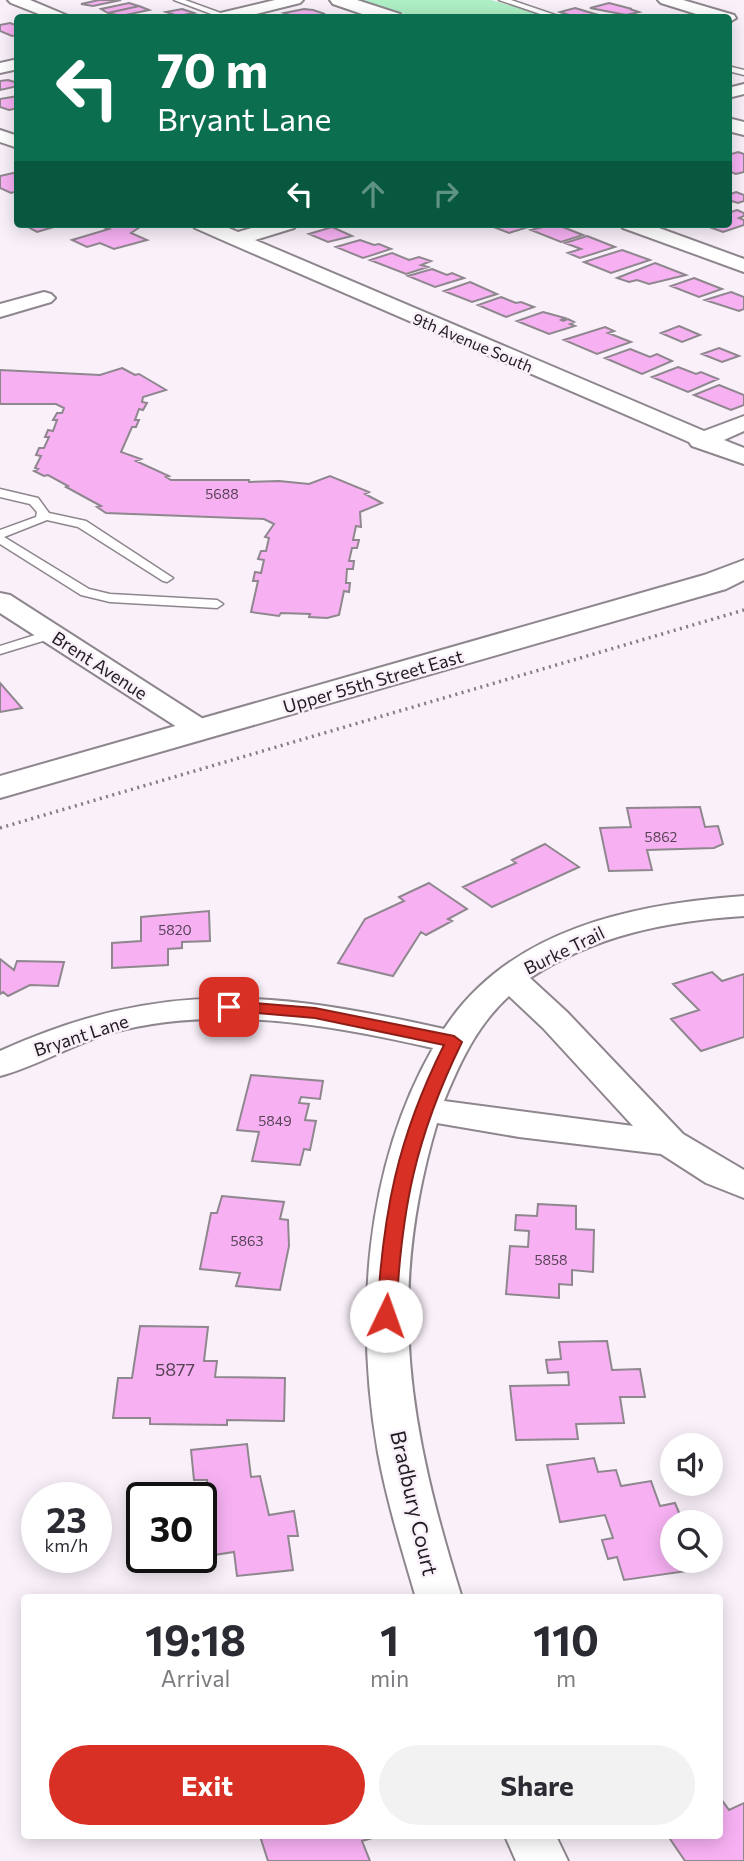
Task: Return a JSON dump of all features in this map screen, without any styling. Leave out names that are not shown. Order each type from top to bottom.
[{"type":"street","points":[[16,0],[54,14]]},
{"type":"street","points":[[235,14],[295,0]]},
{"type":"street","points":[[339,0],[382,14]]},
{"type":"street","points":[[666,0],[714,14]]},
{"type":"street","name":"9th Avenue South","points":[[211,228],[700,441],[744,457]]},
{"type":"street","points":[[236,239],[273,228]]},
{"type":"street","points":[[641,228],[744,266]]},
{"type":"street","points":[[0,311],[44,298]]},
{"type":"street","points":[[700,441],[744,423]]},
{"type":"street","name":"Upper 55th Street East","points":[[0,787],[715,582],[744,569]]},
{"type":"street","name":"Brent Avenue","points":[[0,601],[201,730]]},
{"type":"street","name":"Burke Trail","points":[[454,1042],[486,998],[509,978],[561,948],[620,924],[709,908],[744,906]]},
{"type":"street","points":[[509,978],[555,1020],[670,1143],[719,1174],[744,1185]]},
{"type":"street","name":"Bryant Lane","points":[[0,1065],[42,1045],[101,1024],[164,1011],[229,1007],[295,1010],[454,1042]]},
{"type":"street","name":"Bradbury Court","points":[[438,1594],[400,1453],[386,1316],[390,1254],[398,1195],[423,1110],[454,1042]]},
{"type":"street","points":[[423,1110],[519,1125],[670,1143]]},
{"type":"street","points":[[531,1839],[542,1861]]},
{"type":"lane","points":[[178,0],[214,14]]},
{"type":"lane","points":[[503,0],[548,14]]},
{"type":"lane","points":[[0,480],[4,485],[0,493],[34,501],[43,511],[42,519],[0,537]]},
{"type":"lane","points":[[43,515],[82,524],[167,578]]},
{"type":"lane","points":[[0,537],[85,592],[110,598],[217,604]]},
{"type":"lane","points":[[0,650],[51,634]]},
{"type":"path","points":[[0,828],[744,611]]},
{"type":"green space","points":[[360,0],[491,0],[540,14],[405,14]]},
{"type":"building","points":[[99,0],[121,0],[93,6],[81,4]]},
{"type":"building","points":[[129,3],[139,6],[108,13],[101,9]]},
{"type":"building","points":[[609,3],[639,12],[621,14],[590,8]]},
{"type":"building","points":[[139,6],[149,10],[130,14],[108,13]]},
{"type":"building","points":[[575,8],[595,14],[566,14],[560,12]]},
{"type":"building","points":[[182,9],[194,13],[172,14],[166,12]]},
{"type":"building","points":[[304,9],[325,14],[287,14],[284,13]]},
{"type":"building","points":[[14,24],[14,36],[0,31],[0,25]]},
{"type":"building","points":[[0,81],[14,82],[14,87],[0,90]]},
{"type":"building","points":[[14,97],[14,109],[0,107],[0,99]]},
{"type":"building","points":[[732,154],[744,154],[744,172],[732,172]]},
{"type":"building","points":[[14,173],[14,192],[0,188],[0,176]]},
{"type":"building","points":[[732,194],[744,195],[744,201],[732,201]]},
{"type":"building","points":[[737,210],[744,213],[744,216],[739,218],[744,220],[744,225],[723,232],[712,228],[732,228],[732,212]]},
{"type":"building","points":[[30,228],[50,228],[37,232]]},
{"type":"building","points":[[106,228],[138,228],[131,233],[147,240],[114,249],[100,243],[87,247],[72,240],[109,229]]},
{"type":"building","points":[[334,228],[352,236],[328,242],[309,234]]},
{"type":"building","points":[[496,228],[525,228],[509,233]]},
{"type":"building","points":[[565,228],[583,235],[561,242],[531,230]]},
{"type":"building","points":[[587,236],[615,247],[580,258],[568,253],[581,249],[565,243]]},
{"type":"building","points":[[360,240],[391,249],[363,258],[336,247]]},
{"type":"building","points":[[622,250],[650,260],[611,273],[584,262]]},
{"type":"building","points":[[392,253],[409,260],[419,257],[431,261],[421,265],[428,267],[406,274],[370,260]]},
{"type":"building","points":[[655,263],[686,275],[649,284],[617,278]]},
{"type":"building","points":[[432,269],[464,278],[435,287],[408,276]]},
{"type":"building","points":[[694,278],[722,289],[699,297],[671,286]]},
{"type":"building","points":[[470,282],[497,294],[472,302],[444,291]]},
{"type":"building","points":[[731,292],[744,297],[744,309],[739,311],[705,300]]},
{"type":"building","points":[[501,297],[534,307],[506,317],[478,305]]},
{"type":"building","points":[[543,312],[565,318],[561,320],[563,321],[568,319],[574,322],[570,324],[575,326],[549,334],[517,321]]},
{"type":"building","points":[[679,326],[700,335],[682,342],[661,333]]},
{"type":"building","points":[[605,327],[614,331],[608,333],[631,342],[597,354],[564,340]]},
{"type":"building","points":[[719,348],[739,356],[722,362],[702,354]]},
{"type":"building","points":[[630,349],[650,357],[657,354],[672,361],[642,374],[605,358]]},
{"type":"building","points":[[678,367],[718,379],[688,392],[652,377]]},
{"type":"building","points":[[122,368],[135,375],[139,374],[166,390],[143,397],[142,402],[147,403],[143,410],[139,409],[135,420],[139,420],[136,427],[132,427],[121,452],[141,459],[136,461],[169,476],[166,477],[171,480],[249,480],[309,484],[330,476],[369,492],[365,494],[382,503],[360,512],[361,527],[356,526],[353,540],[359,540],[357,548],[352,548],[349,561],[354,561],[353,569],[347,569],[346,583],[350,583],[349,592],[344,591],[339,615],[327,618],[309,617],[310,614],[281,613],[279,616],[251,612],[258,581],[253,581],[255,572],[261,573],[264,560],[258,559],[261,551],[266,551],[269,538],[265,537],[274,524],[264,519],[106,513],[97,507],[101,506],[66,487],[68,486],[34,471],[38,469],[35,468],[41,456],[36,455],[39,448],[44,448],[49,437],[45,437],[48,430],[53,431],[57,420],[53,420],[64,408],[56,404],[0,404],[0,370],[100,375]]},
{"type":"building","points":[[719,385],[744,395],[744,405],[731,410],[694,395]]},
{"type":"building","points":[[0,683],[22,708],[0,712]]},
{"type":"building","points":[[700,807],[705,827],[718,826],[723,844],[714,848],[647,850],[652,870],[609,871],[600,828],[631,827],[627,808]]},
{"type":"building","points":[[545,844],[579,867],[492,907],[463,887],[516,863],[512,860]]},
{"type":"building","points":[[429,883],[467,909],[448,919],[452,921],[426,935],[421,932],[393,976],[338,963],[365,919],[404,901],[399,897]]},
{"type":"building","points":[[209,911],[210,941],[182,942],[182,948],[168,949],[168,965],[112,968],[112,943],[141,941],[141,917]]},
{"type":"building","points":[[0,959],[14,970],[17,961],[64,962],[58,986],[30,985],[8,996],[3,992],[0,994]]},
{"type":"building","points":[[712,972],[722,981],[744,974],[744,1037],[701,1051],[671,1019],[699,1010],[673,984]]},
{"type":"building","points":[[251,1075],[323,1081],[320,1099],[301,1097],[299,1103],[309,1104],[305,1120],[316,1121],[310,1150],[304,1149],[300,1165],[252,1161],[259,1132],[237,1130]]},
{"type":"building","points":[[222,1196],[284,1202],[280,1219],[288,1220],[289,1246],[280,1290],[236,1286],[240,1273],[200,1269],[211,1213],[217,1213]]},
{"type":"building","points":[[538,1204],[576,1206],[576,1229],[594,1230],[593,1272],[572,1270],[572,1285],[559,1284],[559,1298],[506,1294],[510,1246],[528,1247],[529,1231],[515,1230],[516,1215],[537,1216]]},
{"type":"building","points":[[140,1326],[208,1327],[204,1361],[217,1361],[215,1377],[285,1378],[284,1421],[227,1420],[227,1425],[150,1424],[150,1418],[113,1418],[118,1378],[132,1378]]},
{"type":"building","points":[[607,1341],[612,1370],[640,1369],[645,1397],[620,1397],[624,1423],[576,1424],[578,1439],[516,1440],[510,1386],[569,1385],[568,1372],[548,1373],[546,1360],[561,1359],[559,1342]]},
{"type":"building","points":[[247,1444],[251,1477],[260,1476],[269,1515],[294,1511],[298,1536],[288,1536],[293,1570],[237,1576],[234,1552],[217,1555],[217,1482],[194,1480],[191,1450]]},
{"type":"building","points":[[594,1458],[598,1472],[616,1470],[621,1486],[651,1481],[660,1506],[675,1503],[678,1510],[660,1510],[660,1573],[673,1573],[624,1580],[617,1557],[608,1559],[602,1540],[613,1538],[605,1515],[560,1522],[547,1465]]},
{"type":"building","points":[[723,1802],[729,1810],[744,1803],[744,1861],[685,1861],[670,1839],[723,1839]]},
{"type":"building","points":[[261,1839],[369,1839],[362,1841],[370,1861],[268,1861]]},
{"type":"route","points":[[229,1007],[315,1013],[454,1042],[430,1089],[412,1141],[398,1195],[390,1254],[386,1316]]}]
